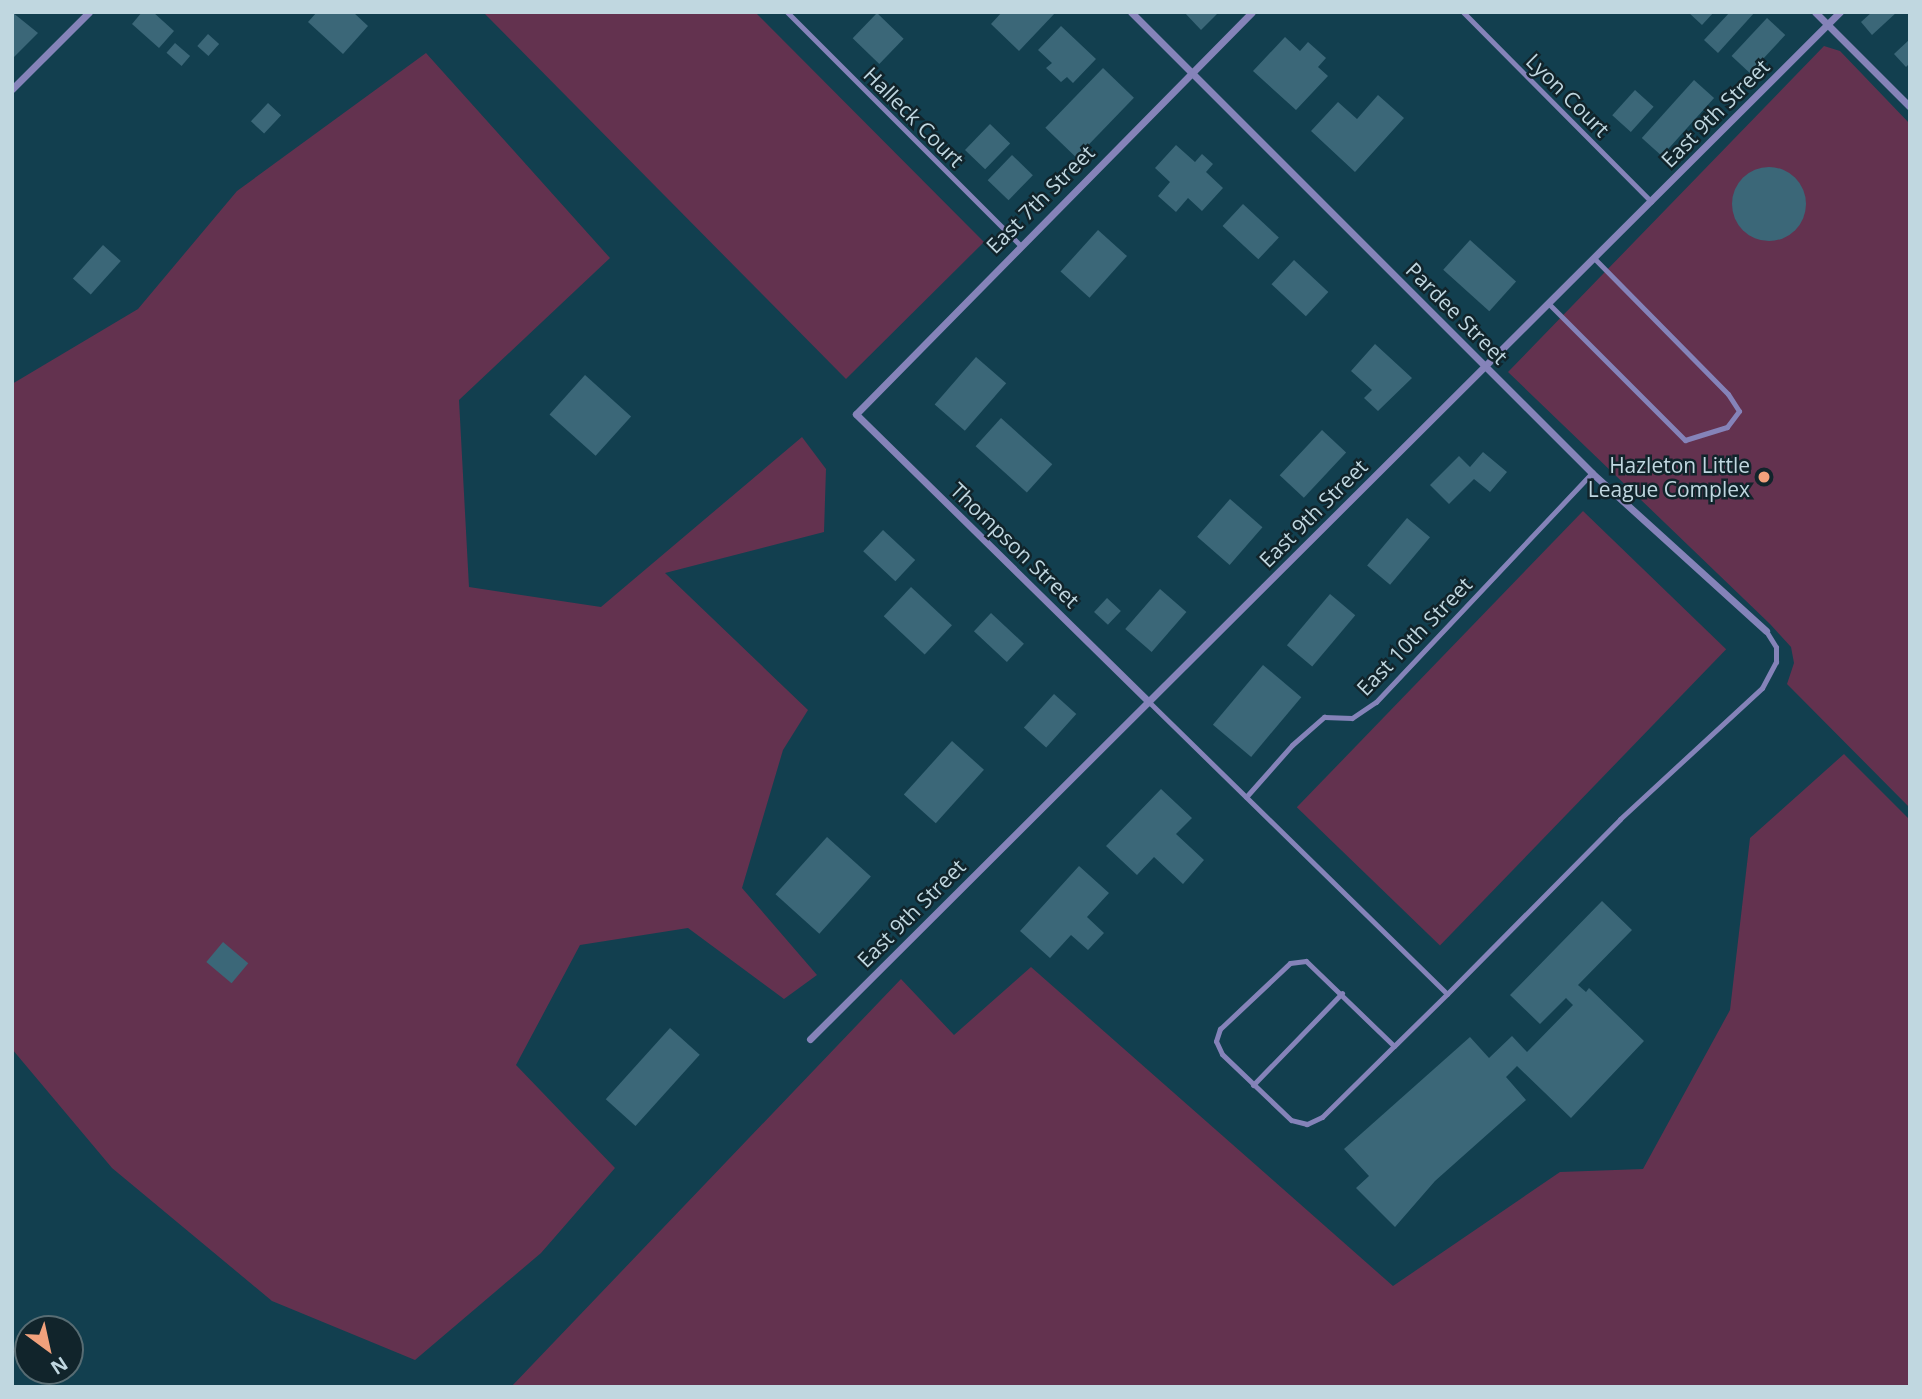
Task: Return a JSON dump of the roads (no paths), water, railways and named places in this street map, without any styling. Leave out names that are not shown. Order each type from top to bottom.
[{"type":"street","points":[[12,89],[89,12]]},
{"type":"street","name":"Pardee Street","points":[[1131,12],[1592,473],[1766,631]]},
{"type":"street","name":"East 7th Street","points":[[856,414],[1019,244],[1252,12]]},
{"type":"street","points":[[1815,12],[1910,107]]},
{"type":"street","name":"East 9th Street","points":[[810,1039],[1840,12]]},
{"type":"street","name":"Thompson Street","points":[[856,414],[1149,702]]},
{"type":"lane","name":"Halleck Court","points":[[787,12],[1019,244]]},
{"type":"lane","name":"Lyon Court","points":[[1463,12],[1651,201]]},
{"type":"lane","points":[[1548,303],[1685,440],[1727,427],[1739,411],[1728,394],[1594,258]]},
{"type":"lane","name":"East 10th Street","points":[[1246,797],[1292,745],[1324,718],[1352,718],[1376,702],[1592,473]]},
{"type":"lane","points":[[1394,1046],[1306,961],[1290,963],[1220,1029],[1216,1041],[1222,1054],[1291,1120],[1307,1124],[1322,1117],[1447,994],[1620,819],[1762,688],[1776,662],[1776,647],[1766,631]]},
{"type":"lane","points":[[1149,702],[1447,994]]},
{"type":"lane","points":[[1253,1085],[1342,993]]},
{"type":"place","name":"Hazleton Little League Complex","points":[[1764,477]]}]
